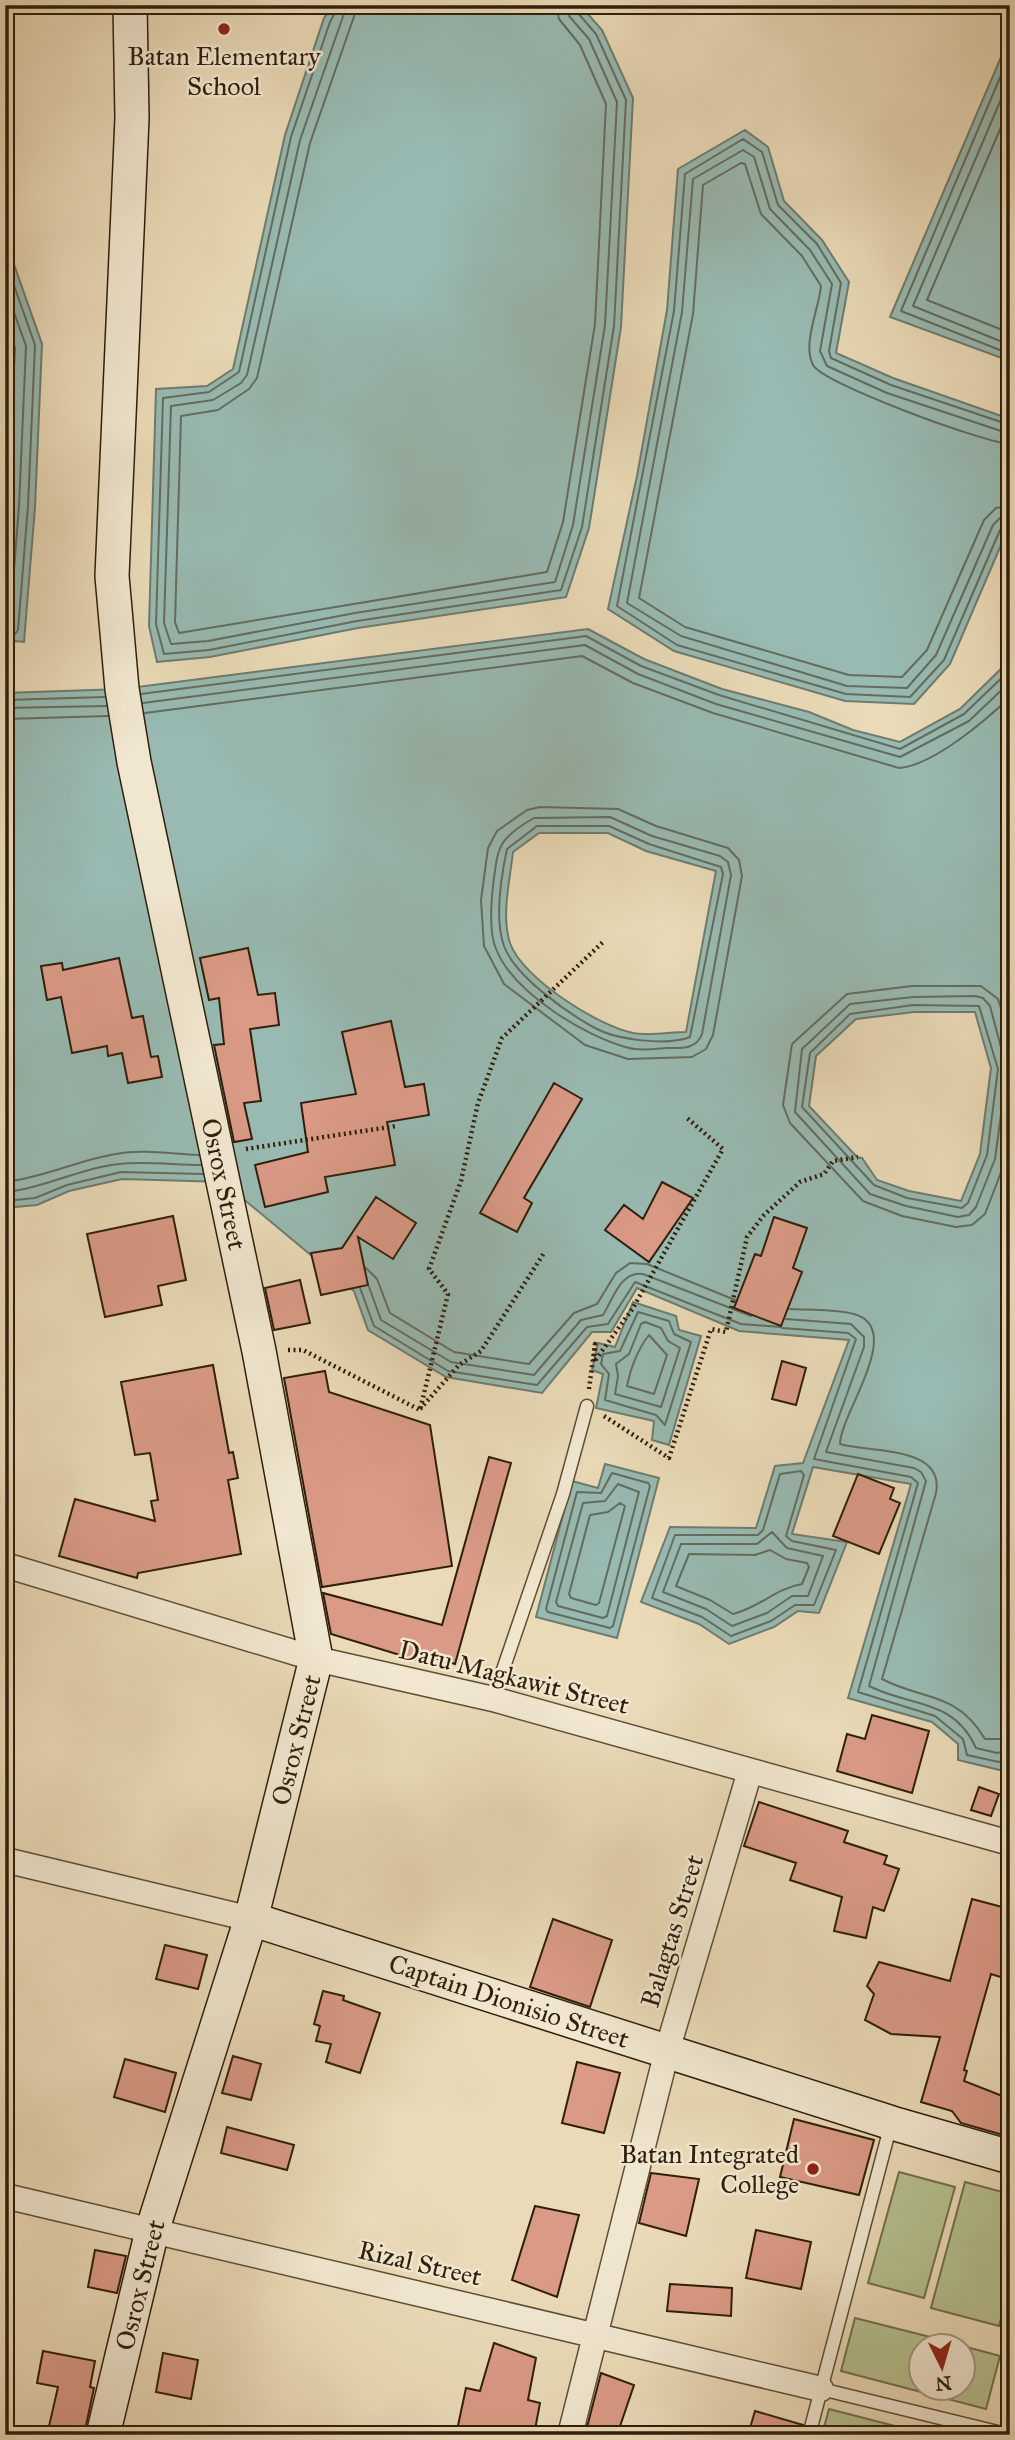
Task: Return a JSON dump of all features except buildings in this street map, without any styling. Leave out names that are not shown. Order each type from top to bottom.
[{"type":"street","name":"Osrox Street","points":[[103,2435],[152,2231],[251,1919],[316,1659],[259,1351],[134,762],[122,689],[112,576],[132,118],[130,5]]},
{"type":"street","name":"Datu Magkawit Street","points":[[5,1565],[316,1659],[494,1699],[1010,1843]]},
{"type":"street","name":"Balagtas Street","points":[[570,2435],[667,2051],[750,1771]]},
{"type":"street","name":"Captain Dionisio Street","points":[[5,1860],[251,1919],[892,2123],[1010,2157]]},
{"type":"street","name":"Rizal Street","points":[[5,2196],[821,2389]]},
{"type":"lane","points":[[494,1699],[563,1494],[587,1406]]},
{"type":"lane","points":[[809,2435],[892,2123]]},
{"type":"lane","points":[[821,2389],[1010,2435]]},
{"type":"path","points":[[419,1409],[448,1294],[429,1269],[461,1181],[478,1103],[502,1038],[603,942]]},
{"type":"path","points":[[687,1118],[723,1149],[638,1298],[594,1362],[595,1344],[587,1406],[669,1458],[711,1329],[726,1332],[747,1237],[764,1215],[800,1182],[824,1174],[833,1161],[858,1157]]},
{"type":"path","points":[[217,1154],[396,1126]]},
{"type":"path","points":[[419,1409],[459,1365],[481,1351],[544,1254]]},
{"type":"path","points":[[259,1351],[303,1350],[419,1409]]},
{"type":"green space","points":[[899,2172],[955,2187],[924,2298],[868,2283]]},
{"type":"green space","points":[[965,2182],[1010,2194],[1010,2285],[999,2326],[931,2308]]},
{"type":"green space","points":[[855,2318],[910,2332],[906,2332],[906,2388],[841,2371]]},
{"type":"green space","points":[[976,2350],[1000,2356],[986,2409],[959,2402],[976,2402]]},
{"type":"green space","points":[[829,2409],[930,2435],[822,2435]]},
{"type":"water","points":[[334,5],[580,5],[602,30],[633,98],[621,327],[589,528],[566,597],[358,628],[210,657],[157,662],[149,626],[156,389],[207,386],[233,369],[285,135],[324,18]]},
{"type":"water","points":[[1010,36],[1010,361],[890,317]]},
{"type":"water","points":[[745,130],[768,147],[784,201],[822,240],[849,282],[836,353],[893,378],[1010,419],[1010,524],[950,664],[914,704],[845,701],[674,651],[608,609],[637,476],[667,310],[678,169]]},
{"type":"water","points":[[5,239],[42,344],[35,507],[24,642],[5,640]]},
{"type":"water","points":[[588,629],[644,659],[722,689],[809,712],[853,730],[900,742],[960,709],[1010,660],[1010,1761],[1004,1771],[958,1760],[958,1744],[932,1722],[848,1698],[911,1484],[813,1467],[792,1534],[847,1542],[819,1613],[798,1611],[774,1627],[729,1644],[699,1624],[641,1602],[670,1527],[756,1528],[775,1466],[803,1463],[849,1340],[739,1331],[637,1288],[611,1332],[592,1332],[542,1393],[446,1377],[368,1330],[354,1291],[223,1182],[122,1179],[69,1191],[37,1205],[5,1208],[5,693],[122,689]],"holes":[[[539,833],[608,833],[646,851],[716,871],[686,1032],[639,1034],[618,1029],[563,999],[529,971],[517,957],[510,943],[506,921],[513,852]],[[914,1012],[975,1012],[991,1068],[980,1154],[961,1201],[909,1191],[877,1180],[862,1158],[857,1157],[809,1106],[816,1056],[856,1019]]]},
{"type":"water","points":[[633,1302],[676,1316],[679,1330],[701,1336],[669,1445],[652,1440],[654,1421],[596,1408],[603,1374],[592,1370],[598,1343],[615,1347]]},
{"type":"water","points":[[605,1464],[659,1478],[617,1638],[536,1617],[572,1481],[598,1488]]},
{"type":"place","name":"Batan Elementary School","points":[[224,29]]},
{"type":"place","name":"Batan Integrated College","points":[[813,2169]]}]
